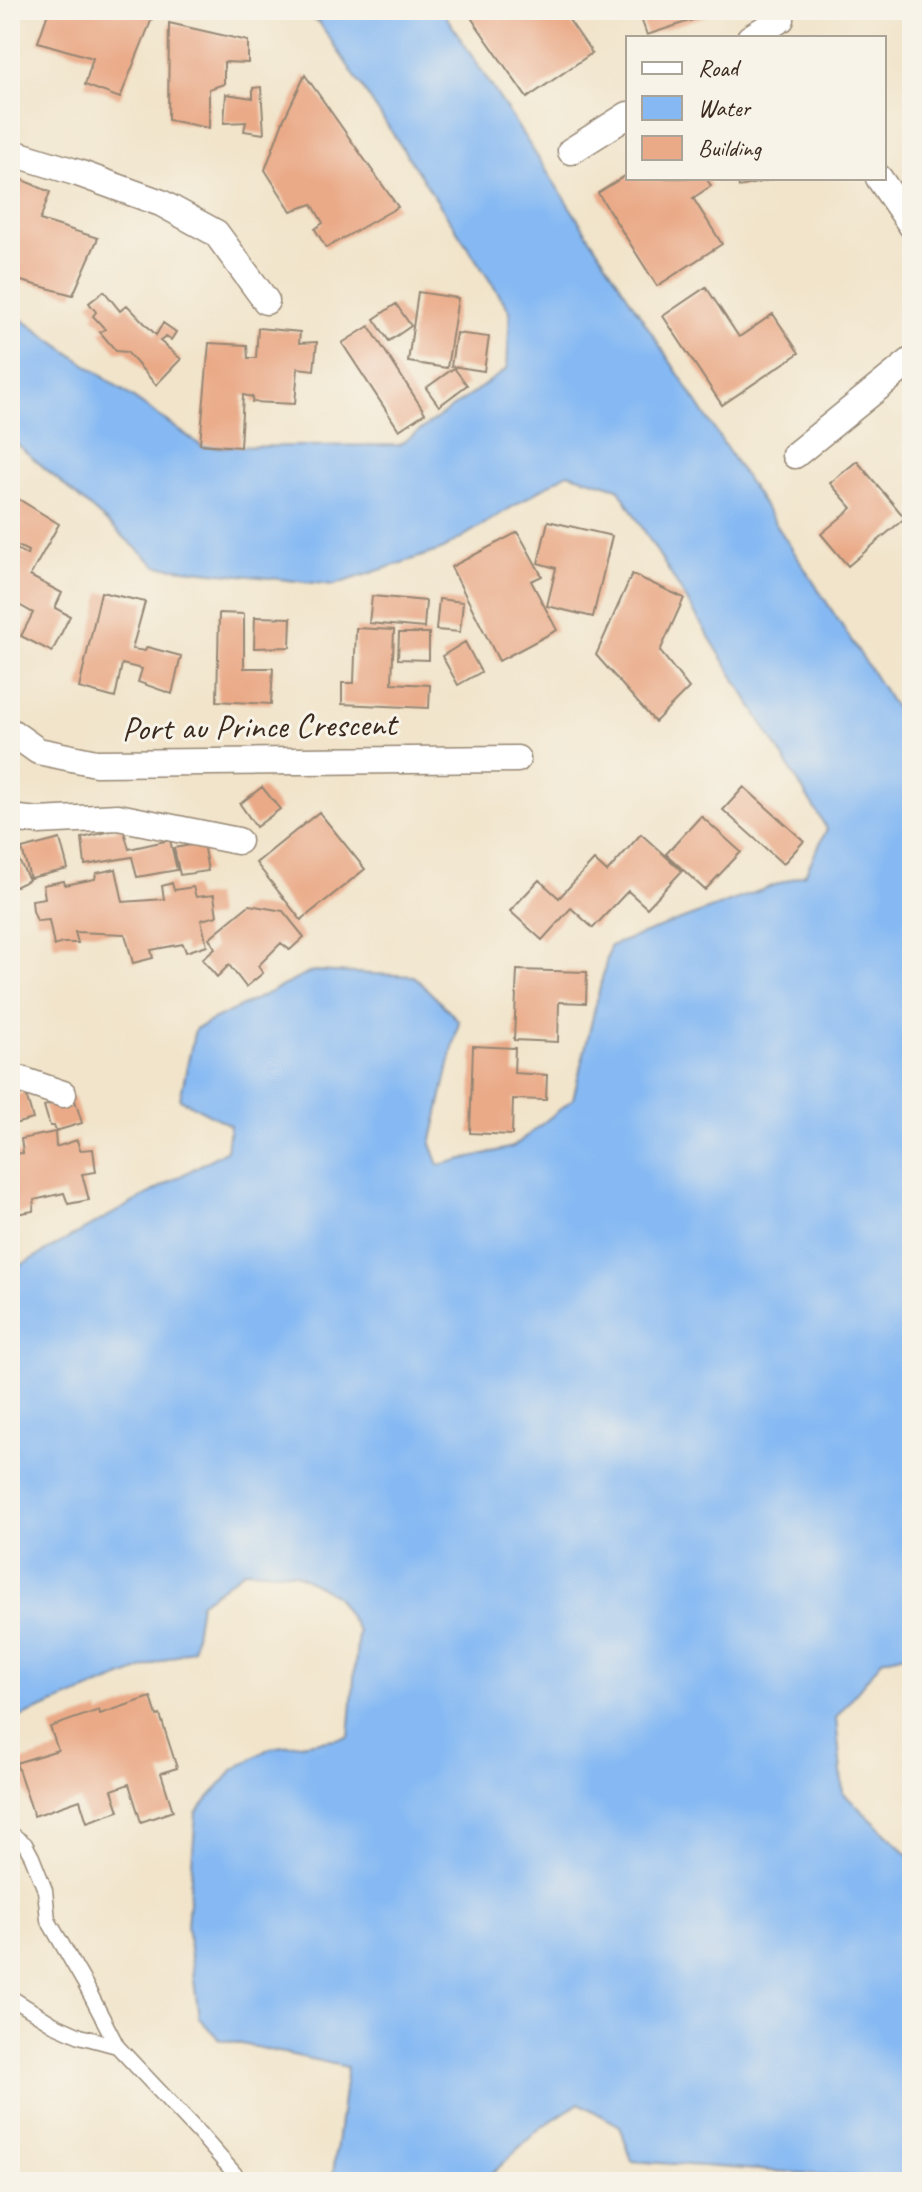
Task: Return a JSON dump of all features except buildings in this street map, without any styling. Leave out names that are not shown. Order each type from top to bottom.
[{"type":"street","points":[[754,36],[784,22]]},
{"type":"street","points":[[571,151],[626,116]]},
{"type":"street","points":[[10,152],[161,203],[216,233],[266,301]]},
{"type":"street","points":[[880,180],[912,226]]},
{"type":"street","points":[[795,455],[912,360]]},
{"type":"street","name":"Port au Prince Crescent","points":[[10,731],[38,751],[96,763],[517,759]]},
{"type":"street","points":[[10,818],[38,821],[118,817],[238,841]]},
{"type":"street","points":[[10,1076],[63,1094]]},
{"type":"lane","points":[[10,1833],[25,1844],[32,1857],[45,1890],[48,1920],[117,2046],[242,2182]]},
{"type":"lane","points":[[10,1997],[53,2024],[80,2036],[117,2046]]},
{"type":"water","points":[[289,10],[442,10],[912,732],[912,1652],[882,1660],[836,1718],[843,1793],[912,1858],[912,2181],[632,2161],[620,2126],[579,2103],[539,2129],[493,2173],[473,2182],[332,2182],[347,2067],[219,2039],[199,2018],[187,1926],[196,1813],[233,1770],[270,1748],[349,1737],[358,1631],[335,1595],[295,1573],[245,1570],[200,1603],[193,1649],[10,1721],[10,1271],[227,1150],[230,1125],[180,1099],[195,1029],[313,971],[414,976],[459,1021],[431,1144],[439,1165],[513,1147],[573,1099],[610,946],[805,874],[827,829],[618,488],[568,473],[441,550],[334,585],[157,566],[10,438],[10,311],[203,447],[399,445],[507,369],[510,311],[319,22]]}]
